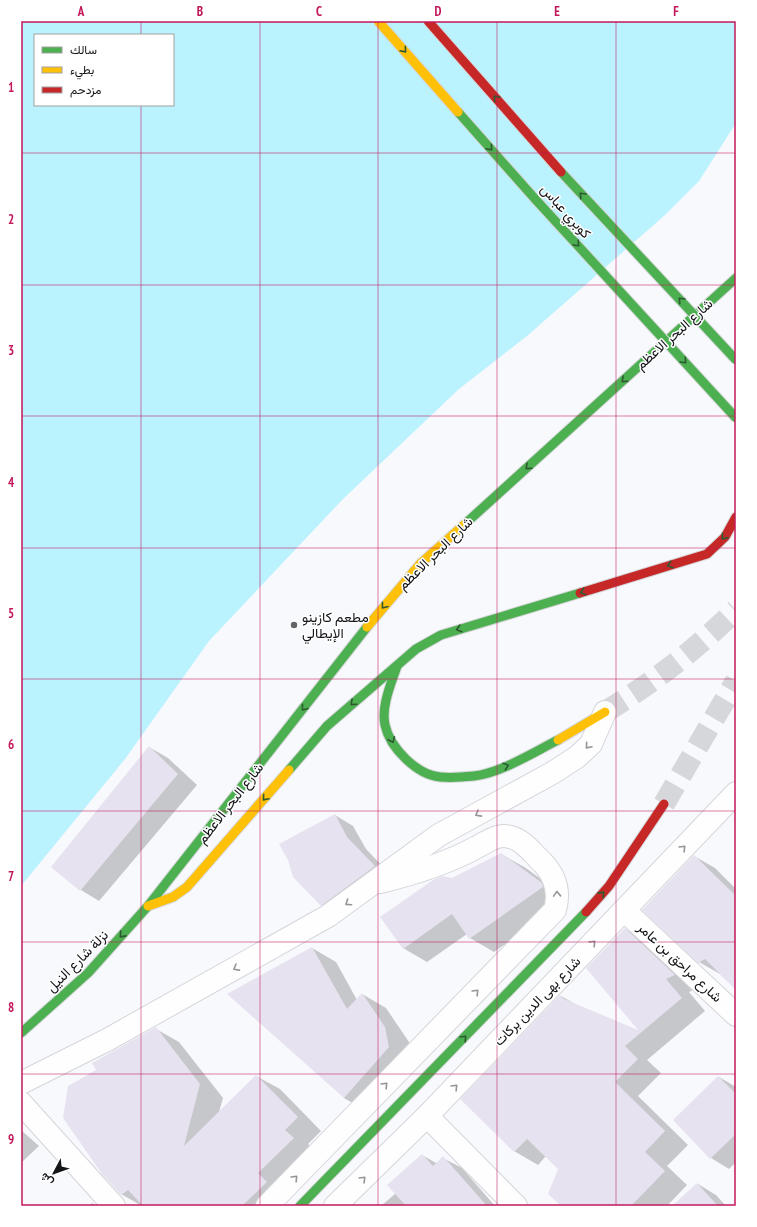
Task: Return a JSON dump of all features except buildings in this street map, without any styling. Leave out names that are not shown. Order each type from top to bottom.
[{"type":"main road","name":"كوبري عباس","points":[[378,21],[536,200],[736,418]]},
{"type":"main road","name":"كوبري عباس","points":[[428,21],[561,172],[736,360]]},
{"type":"main road","name":"شارع البحر الاعظم","points":[[148,906],[392,597],[421,563],[736,278]]},
{"type":"main road","points":[[148,906],[173,897],[187,886],[233,836],[327,726],[416,648],[441,635],[708,554],[725,537],[736,517]]},
{"type":"main road","points":[[398,663],[386,696],[385,725],[395,747],[414,767],[439,776],[475,776],[511,764],[561,739],[606,712]]},
{"type":"main road","name":"شارع بهى الدين بركات","points":[[300,1206],[579,920],[609,886],[664,804]]},
{"type":"main road","name":"نزلة شارع النيل","points":[[21,1032],[88,973],[148,906]]},
{"type":"street","points":[[21,1083],[107,1040],[321,920],[374,884],[408,856],[439,835],[577,757],[591,744],[606,712]]},
{"type":"street","name":"شارع بهى الدين بركات","points":[[335,1206],[427,1116],[736,793]]},
{"type":"street","points":[[267,1206],[555,910],[557,902],[557,886],[554,876],[524,844],[509,836],[492,838],[464,854],[435,866],[374,884]]},
{"type":"street","name":"شارع مراحق بن عامر","points":[[624,910],[736,1015]]},
{"type":"street","points":[[21,1103],[114,1206]]},
{"type":"street","points":[[427,1116],[516,1206]]},
{"type":"water","points":[[21,21],[736,21],[736,123],[699,181],[665,215],[527,336],[459,389],[343,499],[209,641],[125,759],[21,886]]},
{"type":"tunnel","points":[[605,712],[674,665],[736,610]]},
{"type":"tunnel","points":[[664,804],[736,681]]},
{"type":"traffic: fast","points":[[458,112],[536,200],[736,418]]},
{"type":"traffic: fast","points":[[561,172],[736,360]]},
{"type":"traffic: fast","points":[[466,523],[736,278]]},
{"type":"traffic: fast","points":[[289,770],[327,726],[416,649],[441,635],[580,593]]},
{"type":"traffic: fast","points":[[21,1033],[88,973],[148,906],[367,627]]},
{"type":"traffic: fast","points":[[397,666],[385,703],[385,725],[392,743],[406,759],[422,771],[440,777],[466,777],[484,774],[495,771],[517,761],[558,740]]},
{"type":"traffic: fast","points":[[300,1206],[586,912]]},
{"type":"traffic: slow","points":[[378,21],[458,112]]},
{"type":"traffic: slow","points":[[367,627],[421,563],[466,523]]},
{"type":"traffic: slow","points":[[558,740],[605,712]]},
{"type":"traffic: slow","points":[[148,906],[173,897],[187,887],[289,770]]},
{"type":"traffic: jam","points":[[428,21],[561,172]]},
{"type":"traffic: jam","points":[[580,593],[707,554],[725,537],[736,517]]},
{"type":"traffic: jam","points":[[586,912],[609,886],[664,804]]},
{"type":"place","name":"مطعم كازينو الإيطالي","points":[[294,625]]}]
